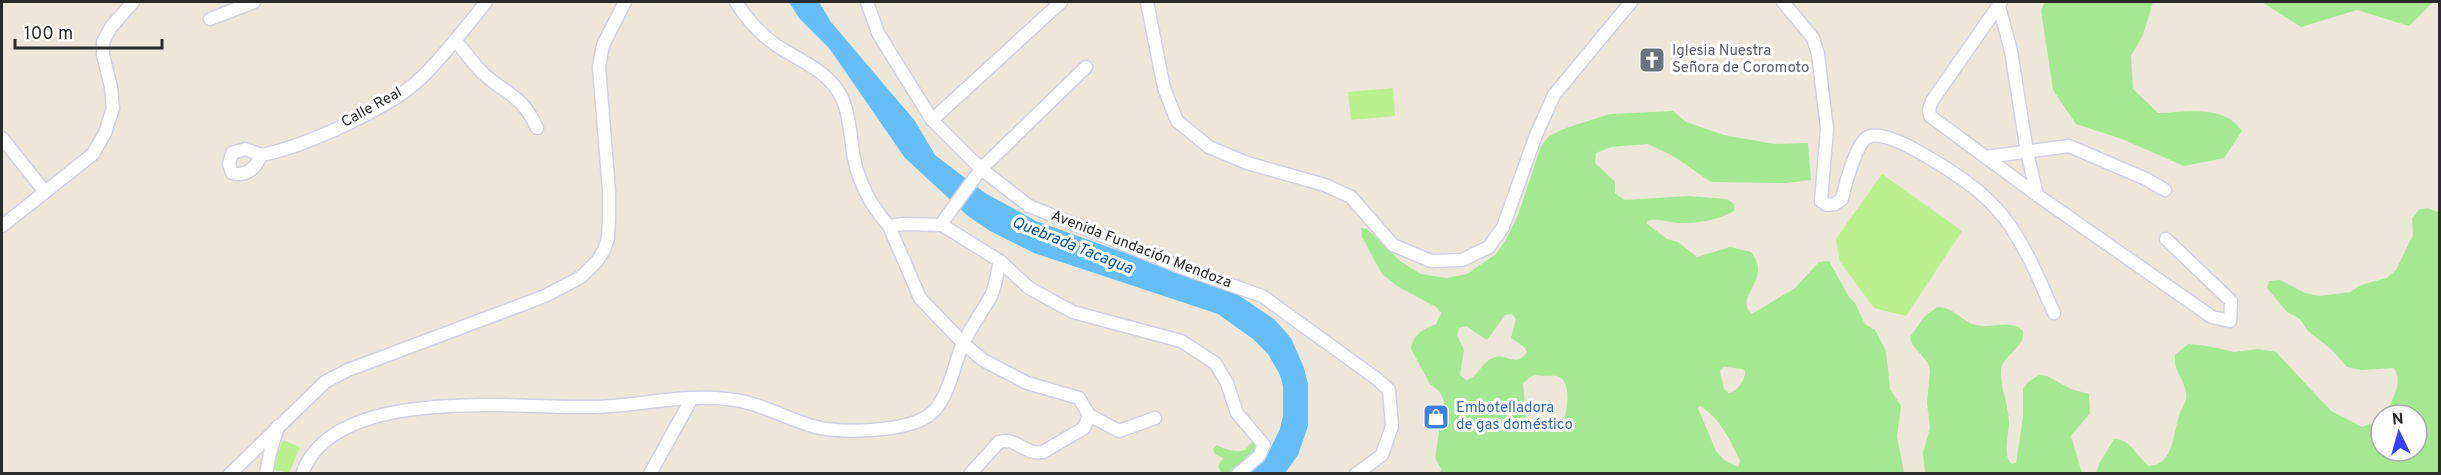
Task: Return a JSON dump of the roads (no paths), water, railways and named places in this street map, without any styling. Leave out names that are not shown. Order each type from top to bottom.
[{"type":"street","points":[[2,226],[93,154],[105,133],[113,108],[111,87],[103,55],[103,42],[111,27],[133,2]]},
{"type":"street","points":[[210,20],[254,2]]},
{"type":"street","name":"Calle Real","points":[[261,155],[286,150],[387,102],[421,79],[486,2]]},
{"type":"street","points":[[230,474],[325,382],[348,370],[544,296],[581,277],[597,261],[608,238],[609,210],[599,67],[603,45],[625,2]]},
{"type":"street","points":[[736,2],[742,13],[773,43],[828,78],[840,93],[848,120],[855,161],[868,197],[889,226],[920,298],[963,343],[983,360],[1027,383],[1079,398],[1089,415],[1119,431],[1155,418]]},
{"type":"street","name":"Avenida Fundación Mendoza","points":[[867,2],[878,33],[932,120],[981,169],[1029,206],[1270,301],[1377,378],[1389,390],[1392,426],[1382,455],[1356,474]]},
{"type":"street","points":[[932,120],[1061,2]]},
{"type":"street","points":[[1147,2],[1164,88],[1177,121],[1209,147],[1247,163],[1324,185],[1351,197],[1393,245],[1431,261],[1462,260],[1489,247],[1503,227],[1536,135],[1554,95],[1631,2]]},
{"type":"street","points":[[1784,2],[1813,38],[1818,54],[1827,129],[1821,201],[1827,205],[1835,204],[1842,199],[1861,142],[1870,135],[1883,135],[1915,150],[1977,191],[2011,227],[2054,313]]},
{"type":"street","points":[[2000,4],[2013,60],[2027,152],[2037,195]]},
{"type":"street","points":[[2000,4],[1929,109],[1930,116],[2037,195],[2212,317],[2230,321],[2231,301],[2166,239]]},
{"type":"street","points":[[455,40],[484,75],[513,94],[528,109],[537,128]]},
{"type":"street","points":[[943,222],[981,169],[1086,67]]},
{"type":"street","points":[[2,138],[45,192]]},
{"type":"street","points":[[1986,157],[2069,146],[2080,149],[2165,190]]},
{"type":"street","points":[[889,226],[943,222],[1000,261],[1029,288],[1073,312],[1180,341],[1215,363],[1227,383],[1237,413],[1264,445],[1259,456],[1238,474]]},
{"type":"street","points":[[302,474],[305,463],[316,449],[331,435],[352,424],[402,410],[436,406],[597,407],[692,398],[727,399],[751,404],[814,426],[833,429],[903,426],[928,416],[942,400],[963,343],[992,294],[1000,261]]},
{"type":"street","points":[[650,474],[692,398]]},
{"type":"street","points":[[970,474],[999,442],[1005,439],[1037,453],[1043,452],[1084,428],[1089,415]]},
{"type":"street","points":[[266,474],[279,425]]},
{"type":"water","name":"Quebrada Tacagua","points":[[789,2],[819,2],[831,22],[915,121],[935,155],[985,193],[1036,221],[1234,292],[1274,319],[1291,338],[1308,384],[1308,426],[1298,455],[1285,473],[1249,473],[1266,457],[1280,429],[1283,416],[1283,386],[1280,375],[1268,354],[1253,339],[1218,314],[1034,253],[990,231],[968,216],[905,158],[829,48],[799,18]]},
{"type":"place","name":"Iglesia Nuestra Señora de Coromoto","points":[[1652,60]]},
{"type":"place","name":"Embotelladora de gas doméstico","points":[[1436,417]]}]
